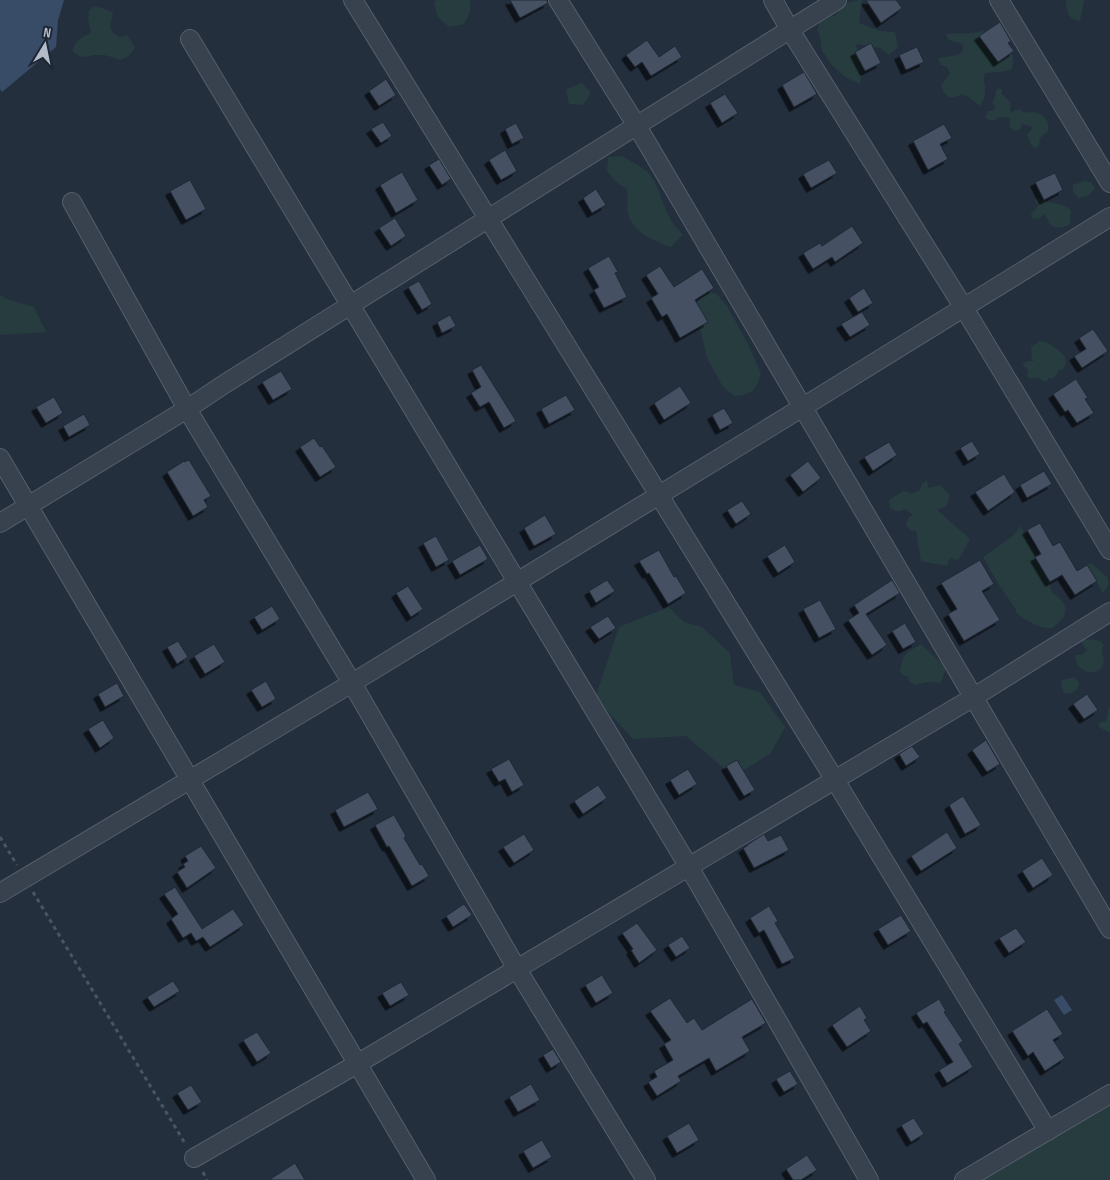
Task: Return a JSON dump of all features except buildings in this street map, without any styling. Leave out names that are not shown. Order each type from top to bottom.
[{"type":"street","points":[[353,0],[835,780],[1048,1131]]},
{"type":"street","points":[[558,0],[637,126],[1110,930]]},
{"type":"street","points":[[773,0],[964,308],[1110,550]]},
{"type":"street","points":[[0,523],[187,409],[837,0]]},
{"type":"street","points":[[999,0],[1110,183]]},
{"type":"street","points":[[190,39],[689,867],[869,1180]]},
{"type":"street","points":[[72,202],[187,409],[352,683],[517,969],[646,1180]]},
{"type":"street","points":[[0,893],[352,683],[803,408],[1110,217]]},
{"type":"street","points":[[0,458],[426,1180]]},
{"type":"street","points":[[194,1158],[357,1064],[974,698],[1110,612]]},
{"type":"street","points":[[964,1180],[1110,1094]]},
{"type":"path","points":[[0,837],[208,1180]]},
{"type":"green space","points":[[436,0],[470,0],[470,12],[464,24],[449,27],[438,17],[434,3]]},
{"type":"green space","points":[[862,0],[859,23],[880,31],[895,32],[898,47],[889,55],[880,48],[856,44],[862,70],[860,84],[845,77],[832,65],[822,51],[820,36],[817,30],[821,17],[835,16],[845,3]]},
{"type":"green space","points":[[1066,0],[1084,0],[1080,21],[1073,19],[1068,14]]},
{"type":"green space","points":[[94,6],[113,13],[110,27],[113,33],[120,37],[127,35],[135,47],[133,52],[120,60],[102,55],[83,57],[73,51],[77,41],[91,32],[88,19],[89,11]]},
{"type":"green space","points":[[982,31],[998,34],[1006,41],[1011,49],[1013,64],[1012,69],[985,74],[985,95],[979,106],[962,94],[955,97],[946,95],[941,85],[950,74],[947,67],[941,65],[938,58],[958,55],[963,51],[963,44],[949,40],[946,34]]},
{"type":"green space","points":[[582,83],[591,93],[583,105],[569,104],[566,89]]},
{"type":"green space","points":[[999,88],[1011,105],[1010,111],[1013,113],[1020,109],[1023,113],[1037,113],[1047,121],[1048,131],[1040,138],[1039,145],[1036,148],[1031,145],[1027,134],[1032,129],[1031,126],[1022,124],[1021,129],[1015,131],[1009,127],[1010,118],[996,118],[992,121],[985,118],[988,111],[992,111],[996,107],[992,103],[996,90]]},
{"type":"green space","points":[[622,156],[647,171],[655,182],[673,224],[683,235],[671,247],[647,236],[632,223],[629,217],[627,189],[616,182],[607,171],[608,157]]},
{"type":"green space","points":[[1084,181],[1091,182],[1095,188],[1088,195],[1078,198],[1073,192],[1073,185]]},
{"type":"green space","points":[[1038,198],[1045,200],[1047,203],[1060,205],[1071,210],[1070,224],[1060,228],[1050,225],[1044,214],[1039,219],[1032,218],[1031,214],[1038,206],[1035,200]]},
{"type":"green space","points":[[710,292],[717,294],[727,306],[748,344],[761,373],[755,388],[750,393],[734,396],[723,387],[707,358],[695,306],[699,299]]},
{"type":"green space","points":[[0,295],[34,307],[46,332],[0,335]]},
{"type":"green space","points":[[1040,341],[1060,351],[1065,356],[1066,363],[1063,369],[1059,370],[1052,379],[1048,377],[1048,380],[1045,382],[1039,378],[1026,376],[1028,369],[1022,365],[1028,361],[1034,361],[1032,359],[1031,347]]},
{"type":"green space","points":[[927,480],[928,488],[940,485],[949,494],[947,505],[937,510],[970,539],[958,560],[950,558],[947,566],[921,561],[916,531],[910,530],[906,525],[908,518],[913,515],[905,509],[898,511],[890,508],[889,500],[903,491],[910,494],[920,490],[922,484]]},
{"type":"green space","points":[[1020,526],[1046,568],[1052,593],[1061,599],[1065,605],[1064,616],[1053,628],[1038,626],[1017,614],[983,557],[1013,536]]},
{"type":"green space","points":[[1091,563],[1108,578],[1108,586],[1104,592],[1102,592],[1093,574],[1085,569],[1085,565]]},
{"type":"green space","points":[[669,607],[684,622],[702,627],[730,653],[734,685],[760,692],[785,727],[771,753],[746,769],[727,771],[686,736],[633,739],[595,698],[619,627]]},
{"type":"green space","points":[[1090,639],[1100,641],[1104,645],[1102,648],[1103,665],[1095,672],[1085,671],[1078,665],[1076,660],[1076,655],[1082,655],[1087,651],[1081,642]]},
{"type":"green space","points":[[921,644],[946,668],[941,683],[928,682],[915,685],[909,681],[908,676],[900,672],[905,655]]},
{"type":"green space","points":[[1075,677],[1079,683],[1077,689],[1071,694],[1064,693],[1061,686],[1062,680]]},
{"type":"green space","points":[[1109,707],[1110,732],[1108,732],[1099,727],[1099,723],[1106,721]]},
{"type":"green space","points":[[1110,1095],[1110,1180],[958,1180]]},
{"type":"water","points":[[0,0],[64,0],[58,20],[56,47],[2,92],[0,89]]},
{"type":"water","points":[[1062,995],[1072,1010],[1064,1015],[1054,1000]]}]
